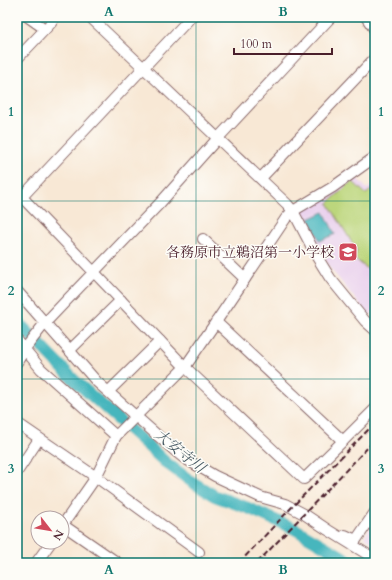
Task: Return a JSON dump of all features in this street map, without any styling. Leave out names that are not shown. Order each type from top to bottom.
[{"type":"street","points":[[28,17],[45,29]]},
{"type":"street","points":[[17,59],[55,17]]},
{"type":"street","points":[[90,17],[294,211],[317,257],[330,278],[375,330]]},
{"type":"street","points":[[191,17],[19,194],[185,367],[304,480],[375,409]]},
{"type":"street","points":[[17,362],[43,325],[161,202],[218,138],[331,17]]},
{"type":"street","points":[[366,17],[375,30]]},
{"type":"street","points":[[261,178],[375,58]]},
{"type":"street","points":[[70,514],[96,477],[116,436],[185,367],[286,218],[294,211],[333,187],[375,157]]},
{"type":"street","points":[[203,239],[245,279]]},
{"type":"street","points":[[17,291],[43,325],[97,382],[135,417],[184,458],[215,476],[260,497],[292,507],[375,559]]},
{"type":"street","points":[[72,348],[121,300]]},
{"type":"street","points":[[216,322],[343,442]]},
{"type":"street","points":[[17,340],[26,348],[41,369],[116,436]]},
{"type":"street","points":[[111,389],[160,341]]},
{"type":"street","points":[[17,423],[96,477],[199,552]]},
{"type":"street","points":[[17,472],[40,439]]},
{"type":"street","points":[[328,530],[335,530],[356,540],[375,512]]},
{"type":"street","points":[[70,530],[118,563]]},
{"type":"street","points":[[36,563],[45,550]]},
{"type":"shaded area","name":"各務原市立鵜沼第一小学校","points":[[355,176],[367,189],[375,183],[375,310],[369,316],[330,268],[299,210]]},
{"type":"shaded area","points":[[375,520],[375,545],[364,537]]},
{"type":"green space","points":[[352,181],[366,194],[375,187],[375,268],[371,272],[354,258],[357,251],[328,203]]},
{"type":"water","points":[[324,212],[335,234],[320,241],[309,219]]},
{"type":"waterway","name":"大安寺川","points":[[17,321],[74,380],[165,462],[192,482],[215,496],[248,508],[295,529],[353,563]]},
{"type":"waterway","points":[[199,555],[212,563]]},
{"type":"railway","points":[[239,563],[375,423]]},
{"type":"railway","points":[[257,563],[375,440]]},
{"type":"place","name":"各務原市立鵜沼第一小学校","points":[[348,252]]}]
